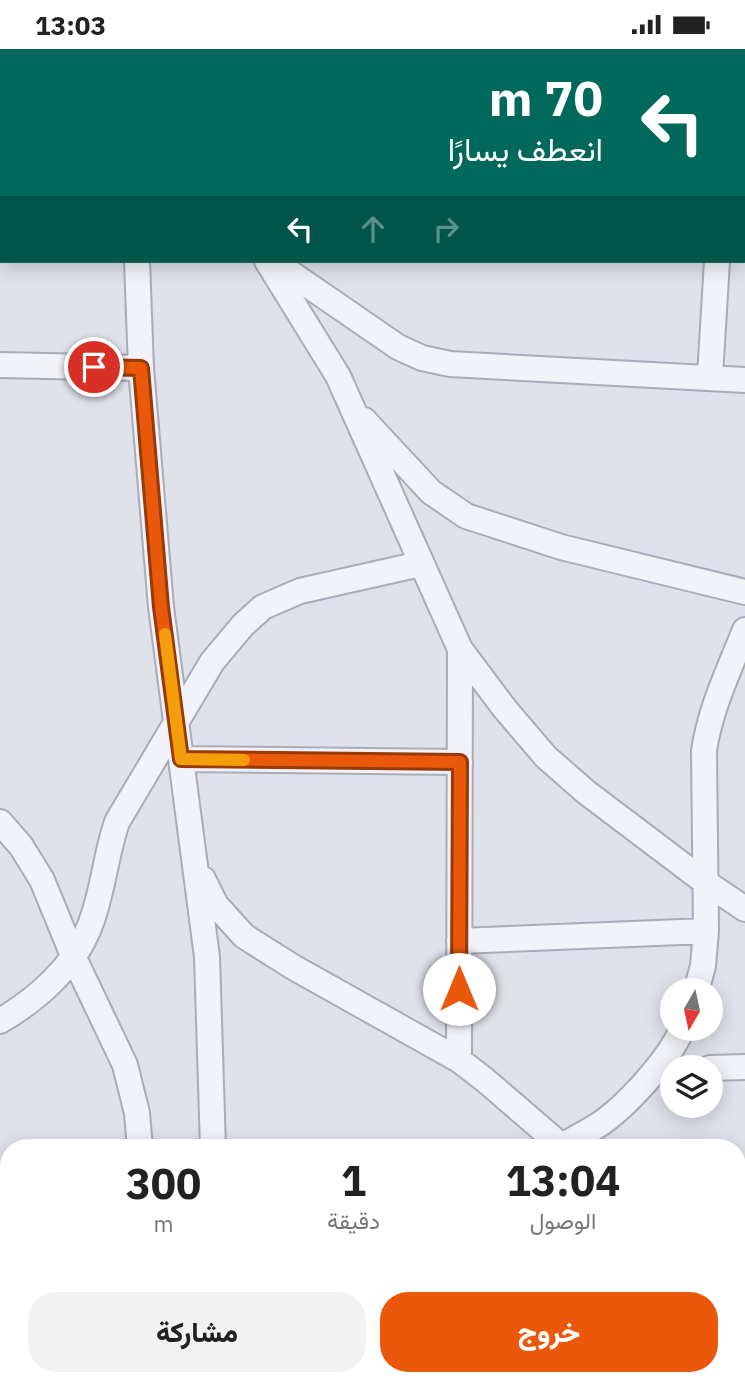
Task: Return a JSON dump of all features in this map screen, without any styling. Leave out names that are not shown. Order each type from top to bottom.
[{"type":"street","points":[[137,263],[141,368],[161,607],[207,957],[213,1139]]},
{"type":"street","points":[[268,263],[338,376],[460,649],[545,757],[586,792],[745,909]]},
{"type":"street","points":[[276,263],[398,347],[422,358],[450,364],[745,380]]},
{"type":"street","points":[[710,376],[717,263]]},
{"type":"street","points":[[0,365],[141,368]]},
{"type":"street","points":[[350,405],[431,492],[466,516],[561,547],[745,592]]},
{"type":"street","points":[[0,1021],[24,1007],[74,958],[89,929],[108,846],[117,822],[212,662],[243,625],[263,607],[300,591],[420,564]]},
{"type":"street","points":[[700,978],[706,931],[704,751],[707,730],[745,630]]},
{"type":"street","points":[[458,1061],[460,649]]},
{"type":"street","points":[[181,759],[460,762]]},
{"type":"street","points":[[0,822],[21,846],[41,880],[74,958],[125,1065],[137,1113],[138,1139]]},
{"type":"street","points":[[197,866],[216,905],[244,936],[458,1061],[485,1080],[552,1139]]},
{"type":"street","points":[[459,941],[706,931]]},
{"type":"street","points":[[723,1068],[745,1067]]},
{"type":"street","points":[[575,1139],[617,1111],[660,1073]]},
{"type":"slow traffic","points":[[165,634],[181,759],[244,760]]},
{"type":"route","points":[[94,367],[141,368],[161,607],[181,759],[460,762],[459,989]]}]
